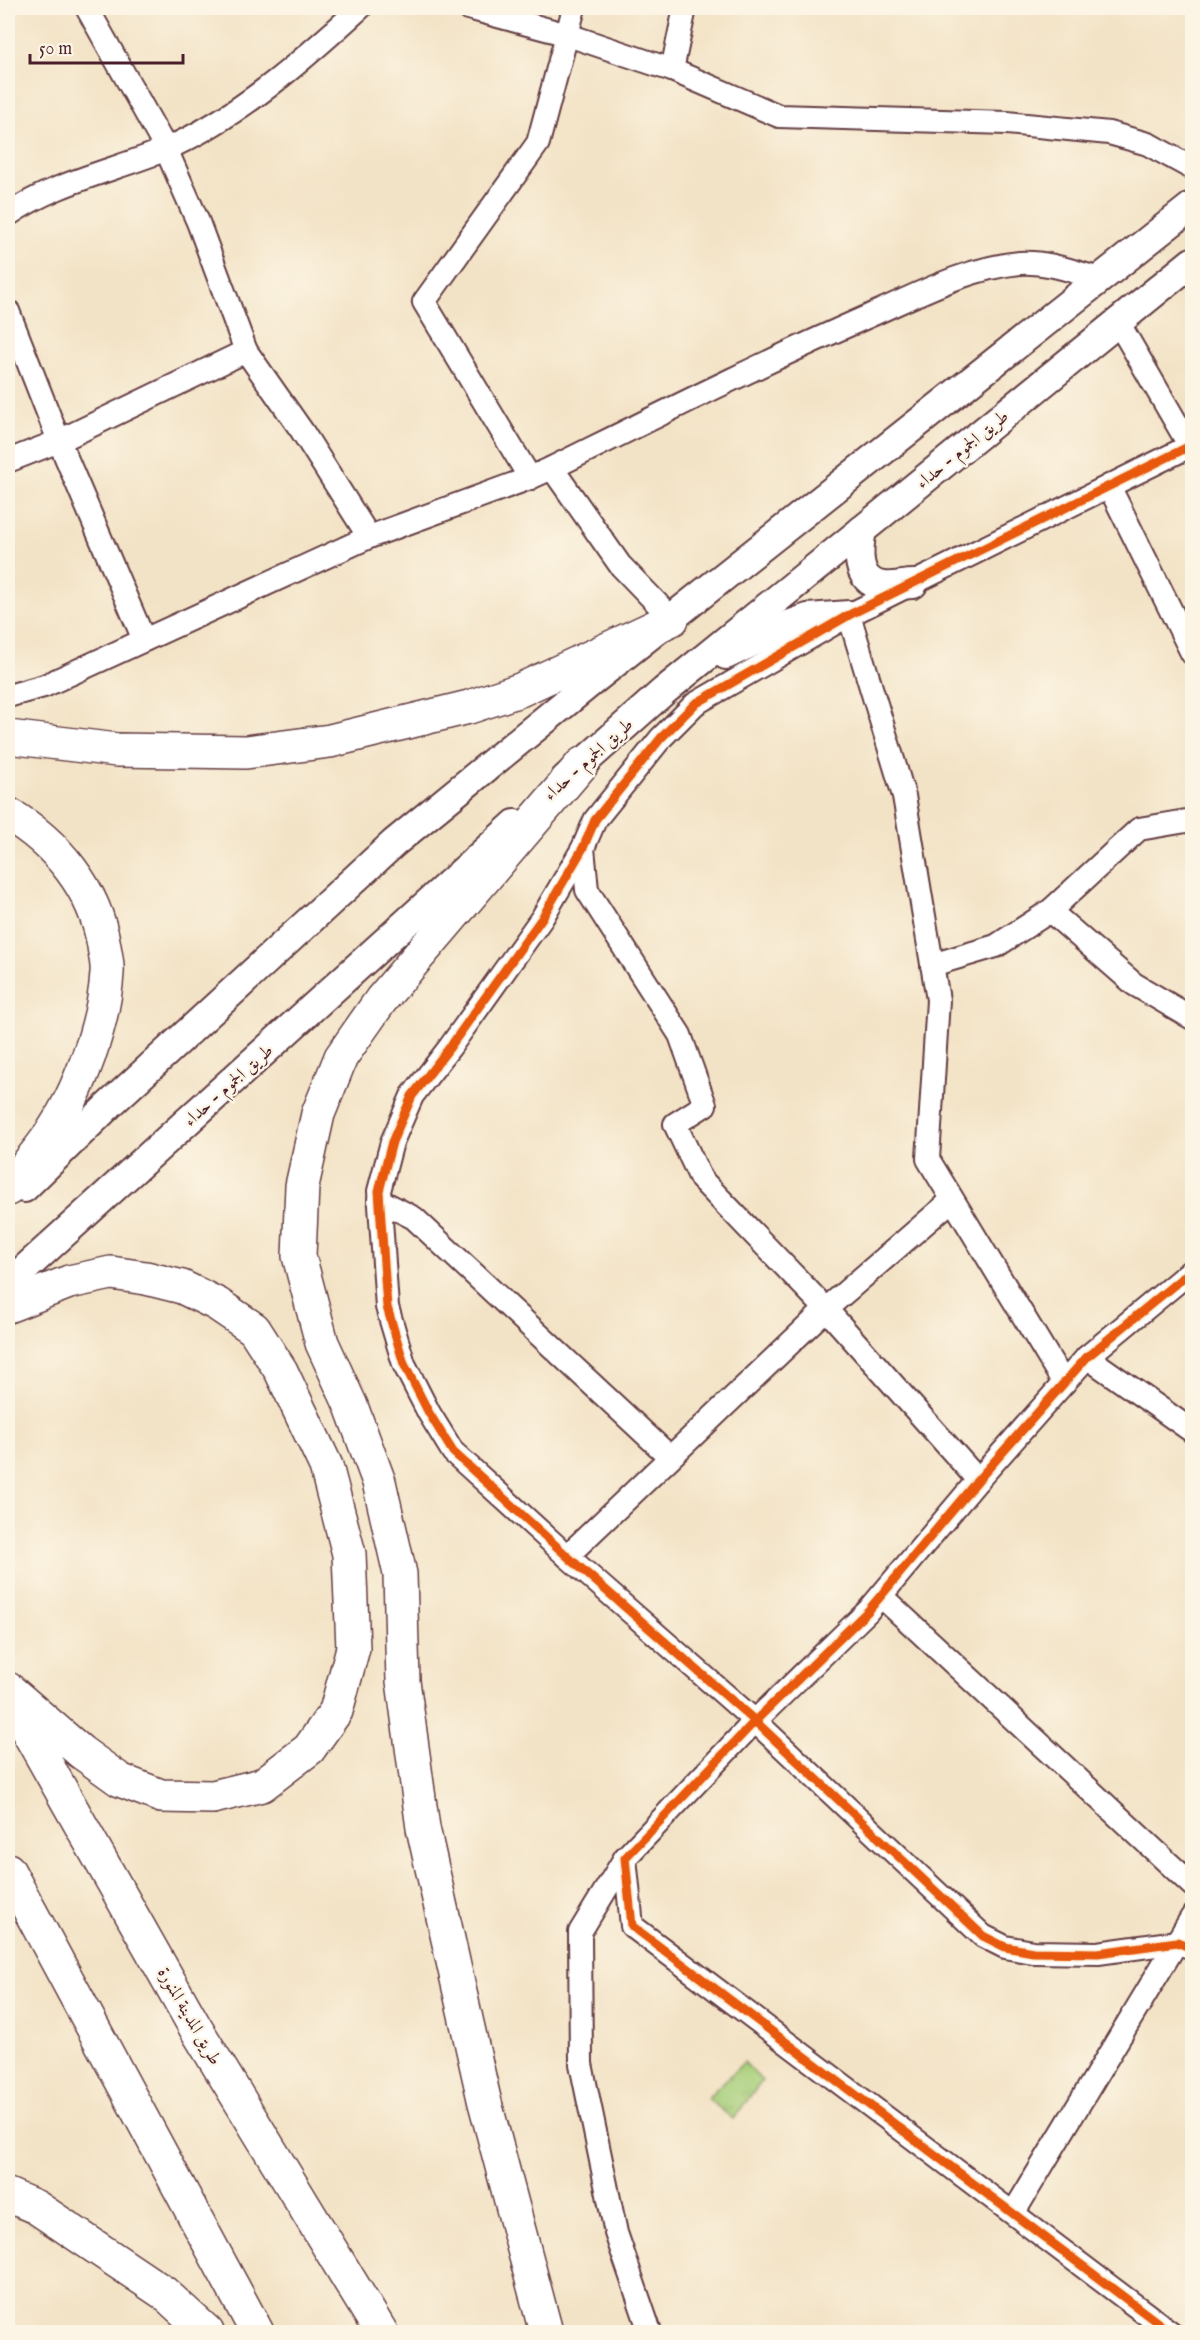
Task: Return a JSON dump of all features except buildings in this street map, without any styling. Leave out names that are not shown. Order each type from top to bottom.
[{"type":"highway","points":[[8,737],[117,750],[234,752],[330,741],[469,707],[519,690],[672,619]]},
{"type":"highway","points":[[546,2332],[484,2099],[423,1828],[402,1681],[400,1574],[379,1482],[351,1406],[322,1343],[299,1256],[302,1186],[318,1114],[341,1057],[381,1000],[582,764]]},
{"type":"highway","points":[[8,814],[30,827],[59,854],[84,889],[101,930],[108,971],[97,1025],[81,1078],[50,1135],[8,1189]]},
{"type":"highway","points":[[8,1306],[69,1282],[111,1273],[146,1278],[182,1287],[217,1304],[254,1329],[281,1371],[326,1466],[349,1554],[353,1648],[336,1711],[309,1749],[262,1785],[213,1797],[161,1796],[120,1780],[81,1752],[8,1689]]},
{"type":"highway","name":"طريق المدينة المنورة","points":[[8,1695],[195,2027],[381,2332]]},
{"type":"highway","points":[[8,1870],[257,2332]]},
{"type":"highway","points":[[8,2195],[36,2208],[164,2293],[207,2332]]},
{"type":"main road","points":[[8,1203],[109,1105],[394,843],[596,678],[1192,206]]},
{"type":"main road","name":"طريق الجموم - حداء","points":[[8,1284],[582,764],[681,678],[1192,262]]},
{"type":"main road","points":[[862,530],[858,551],[859,560],[868,578],[882,586],[913,584]]},
{"type":"main road","points":[[681,678],[786,626],[808,618],[849,615]]},
{"type":"street","points":[[87,8],[166,149],[198,222],[246,351],[302,431],[369,537]]},
{"type":"street","points":[[8,215],[28,201],[166,149],[237,110],[321,44],[360,8]]},
{"type":"street","points":[[468,8],[568,35],[672,70],[780,116],[1007,123],[1109,134],[1148,144],[1192,168]]},
{"type":"street","points":[[530,478],[424,302],[538,143],[574,8]]},
{"type":"street","points":[[672,70],[686,8]]},
{"type":"street","points":[[8,696],[44,686],[369,537],[530,478],[799,346],[951,280],[994,267],[1022,263],[1053,266],[1100,279]]},
{"type":"street","points":[[8,311],[59,441],[144,640]]},
{"type":"street","points":[[1118,322],[1192,447],[849,615],[695,704],[661,738],[596,820],[584,848],[542,918],[412,1096],[392,1142],[379,1191],[379,1200],[387,1308],[404,1364],[429,1413],[453,1452],[567,1556],[755,1721],[983,1936],[1005,1947],[1033,1952],[1098,1953],[1185,1945]]},
{"type":"street","points":[[8,461],[59,441],[246,351]]},
{"type":"street","points":[[552,468],[620,565],[672,619]]},
{"type":"street","points":[[1109,486],[1192,653]]},
{"type":"street","points":[[849,615],[904,796],[938,1000],[928,1159],[1064,1383]]},
{"type":"street","points":[[932,965],[996,946],[1050,912],[1139,829],[1192,820]]},
{"type":"street","points":[[584,848],[587,890],[680,1035],[698,1085],[705,1105],[675,1124],[701,1179],[826,1309],[978,1480]]},
{"type":"street","points":[[1050,912],[1134,984],[1192,1018]]},
{"type":"street","points":[[379,1200],[414,1218],[670,1457]]},
{"type":"street","points":[[567,1556],[826,1309],[952,1200]]},
{"type":"street","points":[[650,2332],[616,2233],[581,2064],[580,1932],[625,1858],[755,1721],[868,1611],[978,1480],[1087,1357],[1192,1270]]},
{"type":"street","points":[[1087,1357],[1192,1431]]},
{"type":"street","points":[[881,1596],[1192,1886]]},
{"type":"street","points":[[625,1858],[632,1926],[1014,2212],[1170,2332]]},
{"type":"street","points":[[1014,2212],[1185,1945],[1192,1917]]},
{"type":"green space","points":[[744,2062],[762,2081],[733,2119],[707,2098]]},
{"type":"cycle path","points":[[1192,445],[849,615],[695,704],[661,738],[595,820],[583,848],[542,918],[412,1096],[392,1142],[379,1191],[387,1307],[404,1364],[429,1413],[453,1452],[567,1556],[755,1721],[983,1936],[1005,1947],[1033,1952],[1098,1953],[1177,1942],[1192,1948]]},
{"type":"cycle path","points":[[1170,2332],[632,1926],[625,1858],[755,1721],[868,1611],[978,1480],[1087,1357],[1192,1270]]}]
